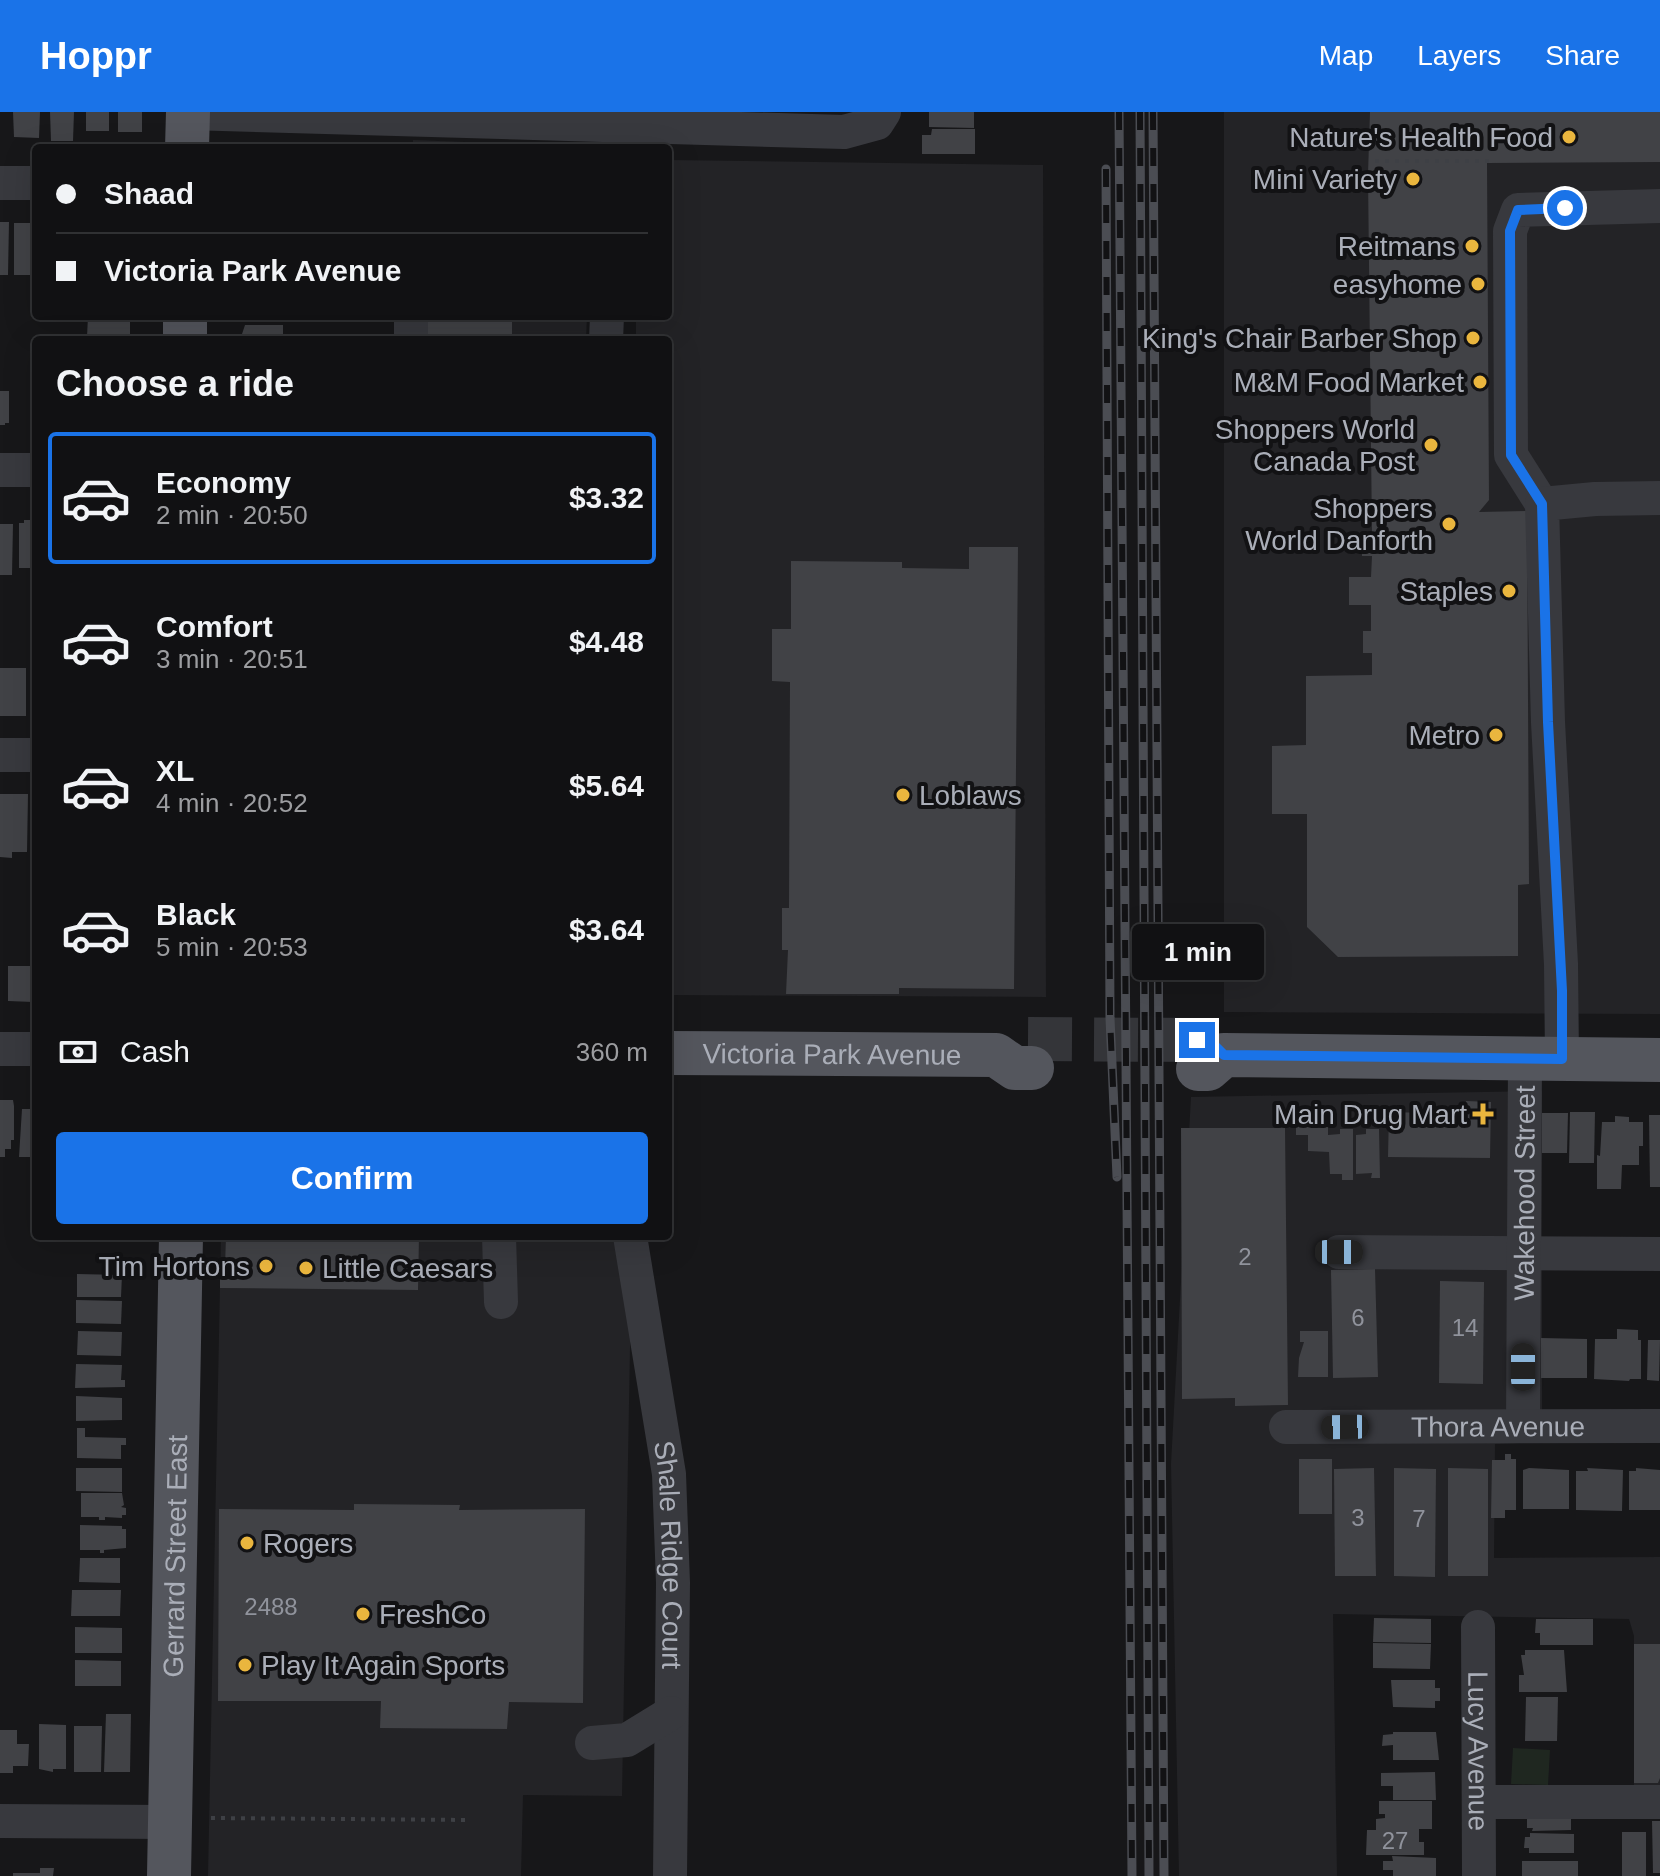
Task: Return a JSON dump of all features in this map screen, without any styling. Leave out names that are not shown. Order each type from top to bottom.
[{"type":"main road","name":"Victoria Park Avenue","points":[[672,1053],[1019,1054]]},
{"type":"main road","points":[[1206,1054],[1660,1060]]},
{"type":"main road","name":"Gerrard Street East","points":[[169,1876],[190,1820],[181,1240]]},
{"type":"street","points":[[188,124],[415,127],[564,118],[608,137],[844,132],[877,123],[884,112]]},
{"type":"street","points":[[0,183],[32,183]]},
{"type":"street","points":[[1660,206],[1518,210],[1510,231],[1511,455],[1542,504],[1660,498]]},
{"type":"street","points":[[0,470],[32,470]]},
{"type":"street","name":"Wakehood Street","points":[[1523,1425],[1523,1252],[1543,1059],[1562,977],[1548,722],[1542,504]]},
{"type":"street","points":[[0,755],[32,755]]},
{"type":"street","points":[[0,1049],[32,1049]]},
{"type":"street","points":[[499,1240],[501,1302]]},
{"type":"street","name":"Shale Ridge Court","points":[[631,1240],[669,1474],[673,1583],[670,1876]]},
{"type":"street","points":[[1339,1252],[1660,1254]]},
{"type":"street","name":"Thora Avenue","points":[[1286,1427],[1660,1426]]},
{"type":"street","name":"Lucy Avenue","points":[[1478,1627],[1479,1876]]},
{"type":"street","points":[[592,1743],[627,1740],[671,1713]]},
{"type":"street","points":[[1479,1802],[1660,1802]]},
{"type":"street","points":[[0,1821],[190,1820]]},
{"type":"path","points":[[1375,161],[1494,161]]},
{"type":"path","points":[[190,1820],[469,1820]]},
{"type":"shaded area","name":"Shoppers World Danforth","points":[[1224,112],[1660,112],[1660,1014],[1224,1012]]},
{"type":"shaded area","points":[[413,140],[514,144],[413,144]]},
{"type":"shaded area","points":[[672,160],[1043,165],[1046,997],[672,995],[672,336],[636,336],[636,320],[672,320]]},
{"type":"shaded area","points":[[414,320],[587,320],[586,336],[414,336]]},
{"type":"shaded area","points":[[1542,1091],[1542,1442],[1495,1444],[1494,1558],[1660,1557],[1660,1790],[1634,1790],[1634,1636],[1629,1619],[1333,1614],[1337,1876],[1179,1876],[1171,1464],[1191,1097]]},
{"type":"shaded area","points":[[221,1240],[632,1240],[622,1796],[523,1795],[521,1876],[208,1876]]},
{"type":"shaded area","points":[[1513,1748],[1550,1750],[1548,1785],[1511,1784]]},
{"type":"building","points":[[13,112],[40,112],[39,138],[14,137]]},
{"type":"building","points":[[50,112],[74,112],[73,141],[51,141]]},
{"type":"building","points":[[86,112],[109,112],[109,131],[86,131]]},
{"type":"building","points":[[118,112],[142,112],[142,132],[118,132]]},
{"type":"building","points":[[929,112],[974,112],[974,128],[929,127]]},
{"type":"building","name":"Shoppers World Danforth","points":[[1370,112],[1660,112],[1660,162],[1487,163],[1489,500],[1479,512],[1527,511],[1529,884],[1518,885],[1518,956],[1338,957],[1307,927],[1307,814],[1272,814],[1272,746],[1306,745],[1306,676],[1372,675],[1372,653],[1363,653],[1363,631],[1371,631],[1371,605],[1349,605],[1349,577],[1371,577],[1372,556],[1362,556],[1362,536],[1372,536]]},
{"type":"building","points":[[932,129],[975,129],[975,154],[922,154],[922,135],[931,135]]},
{"type":"building","points":[[0,222],[9,222],[8,275],[0,275]]},
{"type":"building","points":[[14,223],[32,223],[32,275],[14,275]]},
{"type":"building","points":[[88,320],[130,320],[130,336],[87,336]]},
{"type":"building","points":[[420,320],[512,320],[512,336],[419,336]]},
{"type":"building","points":[[245,325],[283,325],[283,336],[241,336]]},
{"type":"building","points":[[0,391],[9,391],[9,423],[5,425],[0,425]]},
{"type":"building","points":[[24,520],[31,520],[32,524],[32,568],[19,568],[19,523],[24,523]]},
{"type":"building","points":[[0,524],[13,524],[12,575],[0,575]]},
{"type":"building","name":"Loblaws","points":[[969,547],[1018,547],[1014,989],[899,988],[899,994],[786,994],[788,950],[782,950],[782,908],[789,908],[790,682],[772,681],[772,629],[791,629],[791,561],[902,562],[902,568],[969,569]]},
{"type":"building","points":[[0,668],[26,668],[26,716],[0,716]]},
{"type":"building","points":[[0,794],[28,794],[27,852],[12,852],[12,858],[0,857]]},
{"type":"building","points":[[8,966],[32,966],[32,1002],[8,1001]]},
{"type":"building","points":[[0,1100],[13,1100],[14,1106],[14,1140],[11,1140],[11,1149],[5,1149],[5,1157],[0,1157]]},
{"type":"building","points":[[1466,1101],[1491,1102],[1490,1158],[1388,1157],[1389,1112],[1429,1113],[1429,1108],[1466,1109]]},
{"type":"building","points":[[22,1109],[30,1109],[32,1157],[19,1157]]},
{"type":"building","points":[[1296,1109],[1328,1110],[1328,1135],[1340,1134],[1340,1129],[1353,1129],[1353,1180],[1342,1180],[1342,1174],[1330,1174],[1329,1152],[1308,1151],[1308,1135],[1296,1135]]},
{"type":"building","points":[[1570,1112],[1595,1112],[1594,1163],[1569,1163]]},
{"type":"building","points":[[1542,1113],[1568,1113],[1567,1153],[1542,1153]]},
{"type":"building","points":[[1649,1115],[1660,1115],[1660,1187],[1650,1187]]},
{"type":"building","points":[[1615,1116],[1629,1117],[1629,1122],[1643,1122],[1639,1165],[1622,1165],[1621,1189],[1597,1189],[1597,1155],[1600,1156],[1602,1122],[1615,1122]]},
{"type":"building","points":[[1181,1128],[1285,1128],[1288,1405],[1235,1406],[1235,1398],[1182,1399]]},
{"type":"building","points":[[1366,1129],[1379,1129],[1380,1178],[1371,1178],[1372,1173],[1356,1174],[1356,1135],[1366,1134]]},
{"type":"building","points":[[226,1240],[419,1240],[418,1290],[220,1288],[220,1267],[225,1267]]},
{"type":"building","points":[[1375,1269],[1378,1377],[1333,1378],[1331,1270]]},
{"type":"building","points":[[77,1274],[122,1275],[121,1297],[77,1297]]},
{"type":"building","points":[[1440,1281],[1484,1282],[1483,1384],[1439,1383]]},
{"type":"building","points":[[76,1300],[122,1301],[121,1324],[76,1323]]},
{"type":"building","points":[[1617,1329],[1638,1330],[1641,1379],[1594,1379],[1595,1339],[1617,1339]]},
{"type":"building","points":[[78,1331],[122,1332],[121,1356],[77,1355]]},
{"type":"building","points":[[1300,1331],[1328,1331],[1328,1377],[1298,1377],[1304,1342],[1300,1342]]},
{"type":"building","points":[[1541,1338],[1587,1339],[1587,1378],[1541,1378]]},
{"type":"building","points":[[1648,1340],[1660,1340],[1659,1381],[1647,1380]]},
{"type":"building","points":[[76,1364],[122,1365],[121,1380],[125,1380],[125,1387],[75,1388]]},
{"type":"building","points":[[76,1396],[122,1398],[122,1420],[76,1421]]},
{"type":"building","points":[[77,1428],[85,1428],[85,1437],[126,1438],[126,1445],[121,1445],[121,1459],[77,1458]]},
{"type":"building","points":[[1505,1454],[1511,1454],[1511,1459],[1516,1459],[1516,1510],[1505,1510],[1505,1518],[1491,1518],[1492,1460],[1505,1460]]},
{"type":"building","points":[[1299,1459],[1332,1459],[1332,1514],[1299,1514]]},
{"type":"building","points":[[76,1468],[122,1468],[122,1492],[76,1491]]},
{"type":"building","points":[[1374,1468],[1376,1576],[1335,1576],[1334,1469]]},
{"type":"building","points":[[1394,1468],[1436,1469],[1435,1577],[1394,1576]]},
{"type":"building","points":[[1448,1468],[1488,1469],[1488,1576],[1448,1576]]},
{"type":"building","points":[[1587,1468],[1623,1470],[1622,1511],[1576,1510],[1576,1471],[1588,1471]]},
{"type":"building","points":[[1636,1468],[1660,1470],[1660,1510],[1629,1510],[1629,1471],[1636,1471]]},
{"type":"building","points":[[1523,1470],[1569,1470],[1569,1509],[1523,1509]]},
{"type":"building","points":[[81,1493],[122,1493],[124,1505],[121,1507],[126,1508],[126,1515],[122,1518],[105,1517],[105,1520],[81,1517]]},
{"type":"building","points":[[354,1504],[460,1505],[459,1510],[585,1509],[583,1703],[509,1702],[507,1729],[380,1728],[381,1701],[218,1701],[219,1509],[354,1510]]},
{"type":"building","points":[[80,1525],[122,1526],[126,1529],[126,1548],[104,1550],[104,1553],[100,1550],[80,1550]]},
{"type":"building","points":[[80,1558],[120,1558],[120,1583],[79,1582]]},
{"type":"building","points":[[72,1590],[121,1590],[120,1616],[71,1616]]},
{"type":"building","points":[[1374,1618],[1431,1619],[1431,1643],[1373,1642]]},
{"type":"building","points":[[1536,1619],[1593,1619],[1593,1645],[1540,1645],[1540,1633],[1535,1633]]},
{"type":"building","points":[[75,1627],[122,1628],[122,1653],[75,1653]]},
{"type":"building","points":[[1373,1643],[1431,1644],[1430,1669],[1373,1668]]},
{"type":"building","points":[[1634,1644],[1660,1644],[1658,1783],[1634,1783]]},
{"type":"building","points":[[1525,1650],[1564,1650],[1567,1692],[1519,1692],[1519,1675],[1524,1675],[1521,1655],[1525,1655]]},
{"type":"building","points":[[75,1660],[121,1661],[121,1686],[75,1686]]},
{"type":"building","points":[[1391,1680],[1435,1680],[1435,1688],[1440,1688],[1440,1701],[1435,1701],[1435,1708],[1393,1707]]},
{"type":"building","points":[[1526,1697],[1558,1697],[1557,1741],[1525,1741]]},
{"type":"building","points":[[106,1714],[131,1714],[130,1772],[104,1772]]},
{"type":"building","points":[[39,1724],[66,1725],[66,1769],[53,1769],[53,1772],[39,1769]]},
{"type":"building","points":[[74,1726],[102,1726],[101,1772],[74,1772]]},
{"type":"building","points":[[0,1730],[17,1730],[17,1744],[29,1744],[28,1766],[13,1766],[13,1773],[0,1773]]},
{"type":"building","points":[[1393,1732],[1436,1732],[1439,1760],[1393,1760],[1393,1745],[1382,1746],[1383,1735]]},
{"type":"building","points":[[1435,1772],[1436,1800],[1393,1800],[1393,1786],[1381,1786],[1381,1773]]},
{"type":"building","points":[[1379,1801],[1432,1801],[1432,1829],[1419,1829],[1419,1842],[1424,1842],[1424,1855],[1366,1855],[1367,1830],[1376,1830],[1376,1819],[1385,1818],[1385,1814],[1379,1814]]},
{"type":"building","points":[[1571,1811],[1571,1830],[1532,1831],[1533,1828],[1527,1828],[1527,1815]]},
{"type":"building","points":[[1652,1821],[1660,1821],[1660,1873],[1653,1873]]},
{"type":"building","points":[[1622,1832],[1646,1832],[1646,1876],[1622,1876]]},
{"type":"building","points":[[1530,1833],[1574,1834],[1574,1853],[1529,1853],[1529,1848],[1524,1848],[1525,1837],[1530,1837]]},
{"type":"building","points":[[1392,1856],[1436,1858],[1436,1876],[1393,1876],[1393,1870],[1383,1870],[1383,1861],[1393,1861]]},
{"type":"building","points":[[1522,1861],[1578,1861],[1578,1876],[1522,1876]]},
{"type":"building","points":[[40,1868],[54,1868],[53,1876],[13,1876],[13,1873],[40,1873]]},
{"type":"tunnel","points":[[1028,1039],[1197,1040]]},
{"type":"railway","points":[[1119,112],[1132,1876]]},
{"type":"railway","points":[[1140,112],[1149,1876]]},
{"type":"railway","points":[[1153,112],[1164,1876]]},
{"type":"railway","points":[[1106,169],[1110,1018],[1117,1177]]},
{"type":"place","name":"Nature's Health Food","points":[[1569,137]]},
{"type":"place","name":"Mini Variety","points":[[1413,179]]},
{"type":"place","name":"Reitmans","points":[[1472,246]]},
{"type":"place","name":"easyhome","points":[[1478,284]]},
{"type":"place","name":"King's Chair Barber Shop","points":[[1473,338]]},
{"type":"place","name":"M&M Food Market","points":[[1480,382]]},
{"type":"place","name":"Shoppers World Canada Post","points":[[1431,445]]},
{"type":"place","name":"Shoppers World Danforth","points":[[1449,524]]},
{"type":"place","name":"Staples","points":[[1509,591]]},
{"type":"place","name":"Metro","points":[[1496,735]]},
{"type":"place","name":"Loblaws","points":[[903,795]]},
{"type":"place","name":"Main Drug Mart","points":[[1483,1114]]},
{"type":"place","name":"Tim Hortons","points":[[266,1266]]},
{"type":"place","name":"Little Caesars","points":[[306,1268]]},
{"type":"place","name":"Rogers","points":[[247,1543]]},
{"type":"place","name":"FreshCo","points":[[363,1614]]},
{"type":"place","name":"Play It Again Sports","points":[[245,1665]]},
{"type":"route","points":[[1197,1040],[1208,1039],[1224,1055],[1562,1059],[1563,1017],[1553,857],[1542,504],[1511,455],[1510,231],[1518,210],[1565,208]]}]
